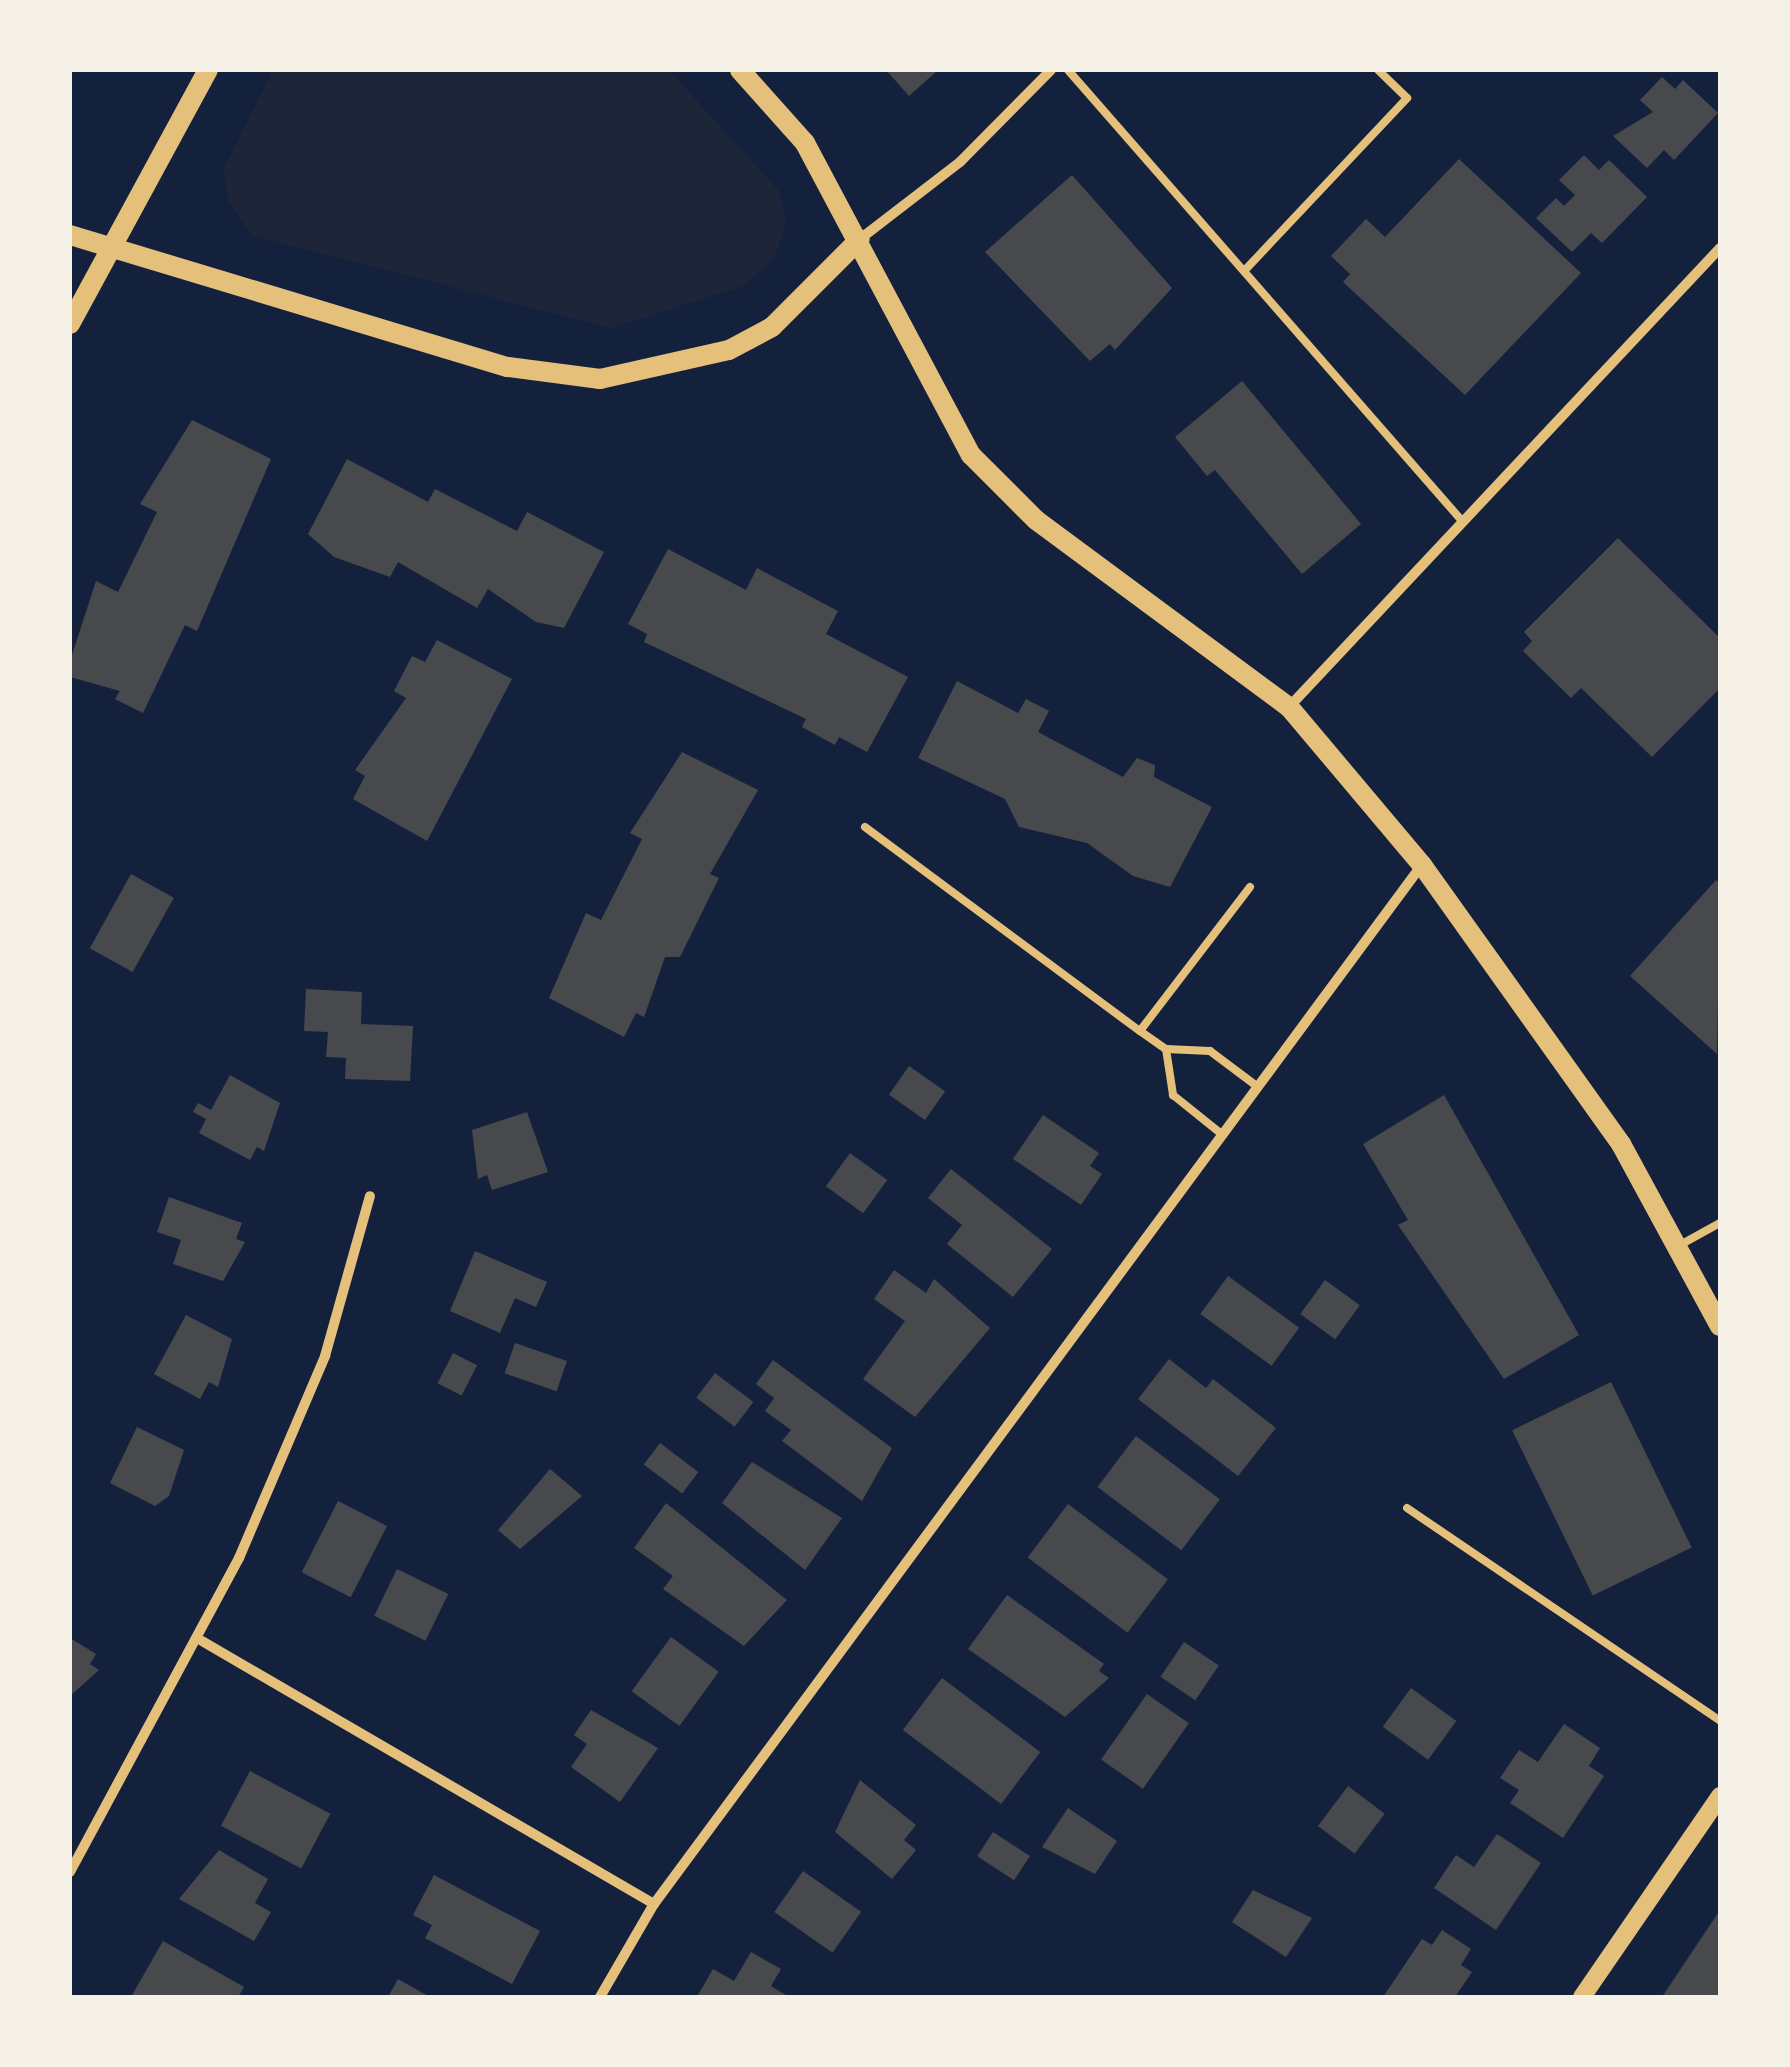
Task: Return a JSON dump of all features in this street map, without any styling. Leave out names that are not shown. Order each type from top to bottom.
[{"type":"main road","points":[[70,324],[114,251],[208,70]]},
{"type":"main road","points":[[740,70],[806,143],[971,455],[1036,520],[1289,707],[1422,865],[1621,1144],[1720,1326]]},
{"type":"main road","points":[[70,235],[508,367],[600,378],[729,350],[772,326],[860,239]]},
{"type":"street","points":[[860,239],[960,162],[1051,70]]},
{"type":"street","points":[[1289,707],[1720,248]]},
{"type":"street","points":[[600,1997],[654,1904],[1422,865]]},
{"type":"street","points":[[70,1872],[202,1641],[325,1356],[370,1196]]},
{"type":"street","points":[[202,1641],[654,1904]]},
{"type":"street","points":[[1582,1997],[1720,1796]]},
{"type":"lane","points":[[1068,70],[1246,269],[1463,522]]},
{"type":"lane","points":[[1246,269],[1407,98],[1378,70]]},
{"type":"lane","points":[[865,827],[1166,1049],[1210,1052],[1258,1087]]},
{"type":"lane","points":[[1140,1031],[1250,888]]},
{"type":"lane","points":[[1166,1049],[1173,1095],[1223,1134]]},
{"type":"lane","points":[[1676,1246],[1720,1223]]},
{"type":"lane","points":[[1408,1508],[1720,1720]]},
{"type":"shaded area","points":[[273,70],[669,70],[779,191],[786,222],[775,258],[743,286],[611,328],[251,235],[228,201],[224,169]]},
{"type":"building","points":[[886,70],[938,70],[909,96]]},
{"type":"building","points":[[1662,77],[1675,89],[1683,80],[1718,113],[1674,160],[1664,150],[1647,168],[1613,136],[1653,112],[1640,100]]},
{"type":"building","points":[[1584,155],[1599,170],[1609,160],[1647,197],[1602,243],[1591,233],[1572,252],[1536,218],[1556,198],[1564,206],[1575,195],[1559,180]]},
{"type":"building","points":[[1459,159],[1581,273],[1465,395],[1343,282],[1350,274],[1331,256],[1366,219],[1385,237]]},
{"type":"building","points":[[1072,175],[1172,288],[1115,350],[1110,344],[1090,361],[985,252]]},
{"type":"building","points":[[1242,381],[1361,524],[1302,574],[1215,470],[1207,476],[1175,437]]},
{"type":"building","points":[[192,420],[271,459],[197,631],[185,625],[143,713],[115,699],[120,691],[70,677],[70,661],[96,581],[118,592],[157,512],[140,504]]},
{"type":"building","points":[[347,459],[428,502],[435,489],[517,531],[527,512],[604,552],[564,628],[536,622],[488,589],[477,608],[398,562],[390,577],[334,557],[308,534]]},
{"type":"building","points":[[1618,538],[1720,638],[1720,688],[1652,757],[1581,688],[1571,698],[1523,651],[1532,641],[1524,632]]},
{"type":"building","points":[[668,549],[746,590],[757,568],[838,611],[826,634],[908,677],[867,752],[839,737],[835,745],[802,727],[806,719],[644,642],[647,634],[628,624]]},
{"type":"building","points":[[437,640],[512,679],[427,841],[353,799],[365,776],[355,770],[406,698],[394,691],[412,656],[425,662]]},
{"type":"building","points":[[957,681],[1018,713],[1026,699],[1049,711],[1038,732],[1123,777],[1137,758],[1155,765],[1154,777],[1212,807],[1170,887],[1133,876],[1087,843],[1019,827],[1005,799],[918,758]]},
{"type":"building","points":[[682,752],[758,790],[710,874],[719,878],[680,957],[665,957],[644,1017],[636,1013],[624,1037],[549,998],[586,913],[601,920],[642,839],[630,833]]},
{"type":"building","points":[[131,874],[174,898],[133,972],[90,948]]},
{"type":"building","points":[[1716,880],[1720,884],[1717,1054],[1630,976]]},
{"type":"building","points":[[306,989],[362,992],[361,1024],[413,1026],[410,1081],[345,1079],[346,1058],[326,1057],[328,1032],[304,1031]]},
{"type":"building","points":[[909,1066],[945,1091],[925,1120],[889,1095]]},
{"type":"building","points":[[230,1075],[280,1103],[264,1151],[257,1147],[250,1160],[199,1133],[206,1119],[193,1112],[198,1103],[211,1110]]},
{"type":"building","points":[[1444,1095],[1579,1335],[1504,1379],[1398,1225],[1408,1220],[1363,1144]]},
{"type":"building","points":[[527,1112],[548,1172],[492,1190],[487,1175],[478,1179],[472,1130]]},
{"type":"building","points":[[1043,1115],[1099,1153],[1090,1166],[1102,1174],[1081,1205],[1013,1159]]},
{"type":"building","points":[[850,1153],[887,1180],[863,1213],[826,1186]]},
{"type":"building","points":[[951,1169],[1052,1249],[1013,1297],[947,1244],[962,1225],[928,1198]]},
{"type":"building","points":[[169,1197],[242,1223],[236,1239],[245,1242],[223,1281],[173,1264],[181,1240],[157,1232]]},
{"type":"building","points":[[475,1251],[547,1282],[536,1307],[515,1298],[500,1333],[450,1311]]},
{"type":"building","points":[[894,1270],[926,1293],[934,1279],[990,1328],[915,1417],[863,1379],[905,1321],[874,1299]]},
{"type":"building","points":[[1228,1276],[1299,1328],[1272,1366],[1200,1314]]},
{"type":"building","points":[[1325,1280],[1360,1305],[1335,1339],[1300,1314]]},
{"type":"building","points":[[186,1315],[232,1339],[218,1387],[209,1382],[200,1399],[154,1374]]},
{"type":"building","points":[[515,1343],[567,1361],[557,1391],[505,1373]]},
{"type":"building","points":[[453,1353],[477,1365],[462,1396],[438,1383]]},
{"type":"building","points":[[1169,1359],[1206,1388],[1213,1379],[1276,1428],[1238,1476],[1138,1399]]},
{"type":"building","points":[[773,1360],[892,1448],[862,1501],[782,1441],[791,1430],[765,1411],[774,1398],[756,1384]]},
{"type":"building","points":[[715,1373],[753,1402],[735,1427],[696,1398]]},
{"type":"building","points":[[1611,1382],[1692,1547],[1593,1596],[1512,1430]]},
{"type":"building","points":[[137,1427],[184,1450],[169,1496],[155,1506],[110,1483]]},
{"type":"building","points":[[1136,1436],[1220,1499],[1181,1550],[1097,1487]]},
{"type":"building","points":[[660,1443],[698,1472],[682,1493],[644,1465]]},
{"type":"building","points":[[752,1462],[842,1518],[805,1570],[722,1503]]},
{"type":"building","points":[[550,1469],[582,1496],[520,1549],[498,1530]]},
{"type":"building","points":[[338,1501],[387,1526],[351,1597],[302,1572]]},
{"type":"building","points":[[666,1503],[787,1600],[744,1646],[663,1589],[673,1576],[634,1548]]},
{"type":"building","points":[[1068,1504],[1168,1579],[1128,1633],[1028,1558]]},
{"type":"building","points":[[397,1569],[448,1594],[425,1641],[374,1616]]},
{"type":"building","points":[[1007,1595],[1104,1664],[1099,1671],[1109,1678],[1065,1717],[968,1649]]},
{"type":"building","points":[[671,1637],[719,1672],[679,1726],[632,1691]]},
{"type":"building","points":[[70,1638],[96,1654],[90,1664],[99,1670],[70,1696]]},
{"type":"building","points":[[1184,1642],[1219,1665],[1195,1700],[1161,1677]]},
{"type":"building","points":[[942,1678],[1040,1752],[1001,1804],[903,1730]]},
{"type":"building","points":[[1411,1688],[1456,1721],[1428,1760],[1383,1727]]},
{"type":"building","points":[[1147,1694],[1189,1723],[1143,1789],[1101,1760]]},
{"type":"building","points":[[591,1710],[658,1748],[620,1802],[571,1767],[587,1744],[574,1735]]},
{"type":"building","points":[[1564,1724],[1600,1748],[1589,1766],[1604,1776],[1563,1838],[1510,1803],[1519,1790],[1500,1778],[1519,1750],[1538,1762]]},
{"type":"building","points":[[250,1771],[330,1814],[301,1868],[221,1826]]},
{"type":"building","points":[[860,1780],[916,1825],[904,1840],[916,1850],[892,1879],[835,1832]]},
{"type":"building","points":[[1348,1786],[1385,1814],[1355,1854],[1318,1826]]},
{"type":"building","points":[[1068,1808],[1117,1841],[1095,1874],[1042,1847]]},
{"type":"building","points":[[993,1832],[1030,1856],[1014,1880],[977,1856]]},
{"type":"building","points":[[1497,1834],[1541,1863],[1496,1930],[1434,1888],[1456,1855],[1474,1867]]},
{"type":"building","points":[[219,1850],[268,1879],[255,1903],[271,1912],[254,1941],[179,1899]]},
{"type":"building","points":[[803,1871],[861,1912],[832,1953],[774,1912]]},
{"type":"building","points":[[434,1875],[540,1931],[512,1984],[425,1938],[432,1925],[413,1915]]},
{"type":"building","points":[[1253,1890],[1312,1918],[1286,1957],[1232,1922]]},
{"type":"building","points":[[1720,1910],[1720,1997],[1662,1997]]},
{"type":"building","points":[[1442,1930],[1471,1949],[1461,1965],[1472,1972],[1455,1997],[1383,1997],[1422,1939],[1432,1945]]},
{"type":"building","points":[[163,1941],[244,1987],[238,1997],[131,1997]]},
{"type":"building","points":[[751,1952],[781,1969],[771,1986],[789,1997],[698,1995],[713,1969],[734,1981]]},
{"type":"building","points":[[398,1979],[430,1997],[388,1997]]}]
